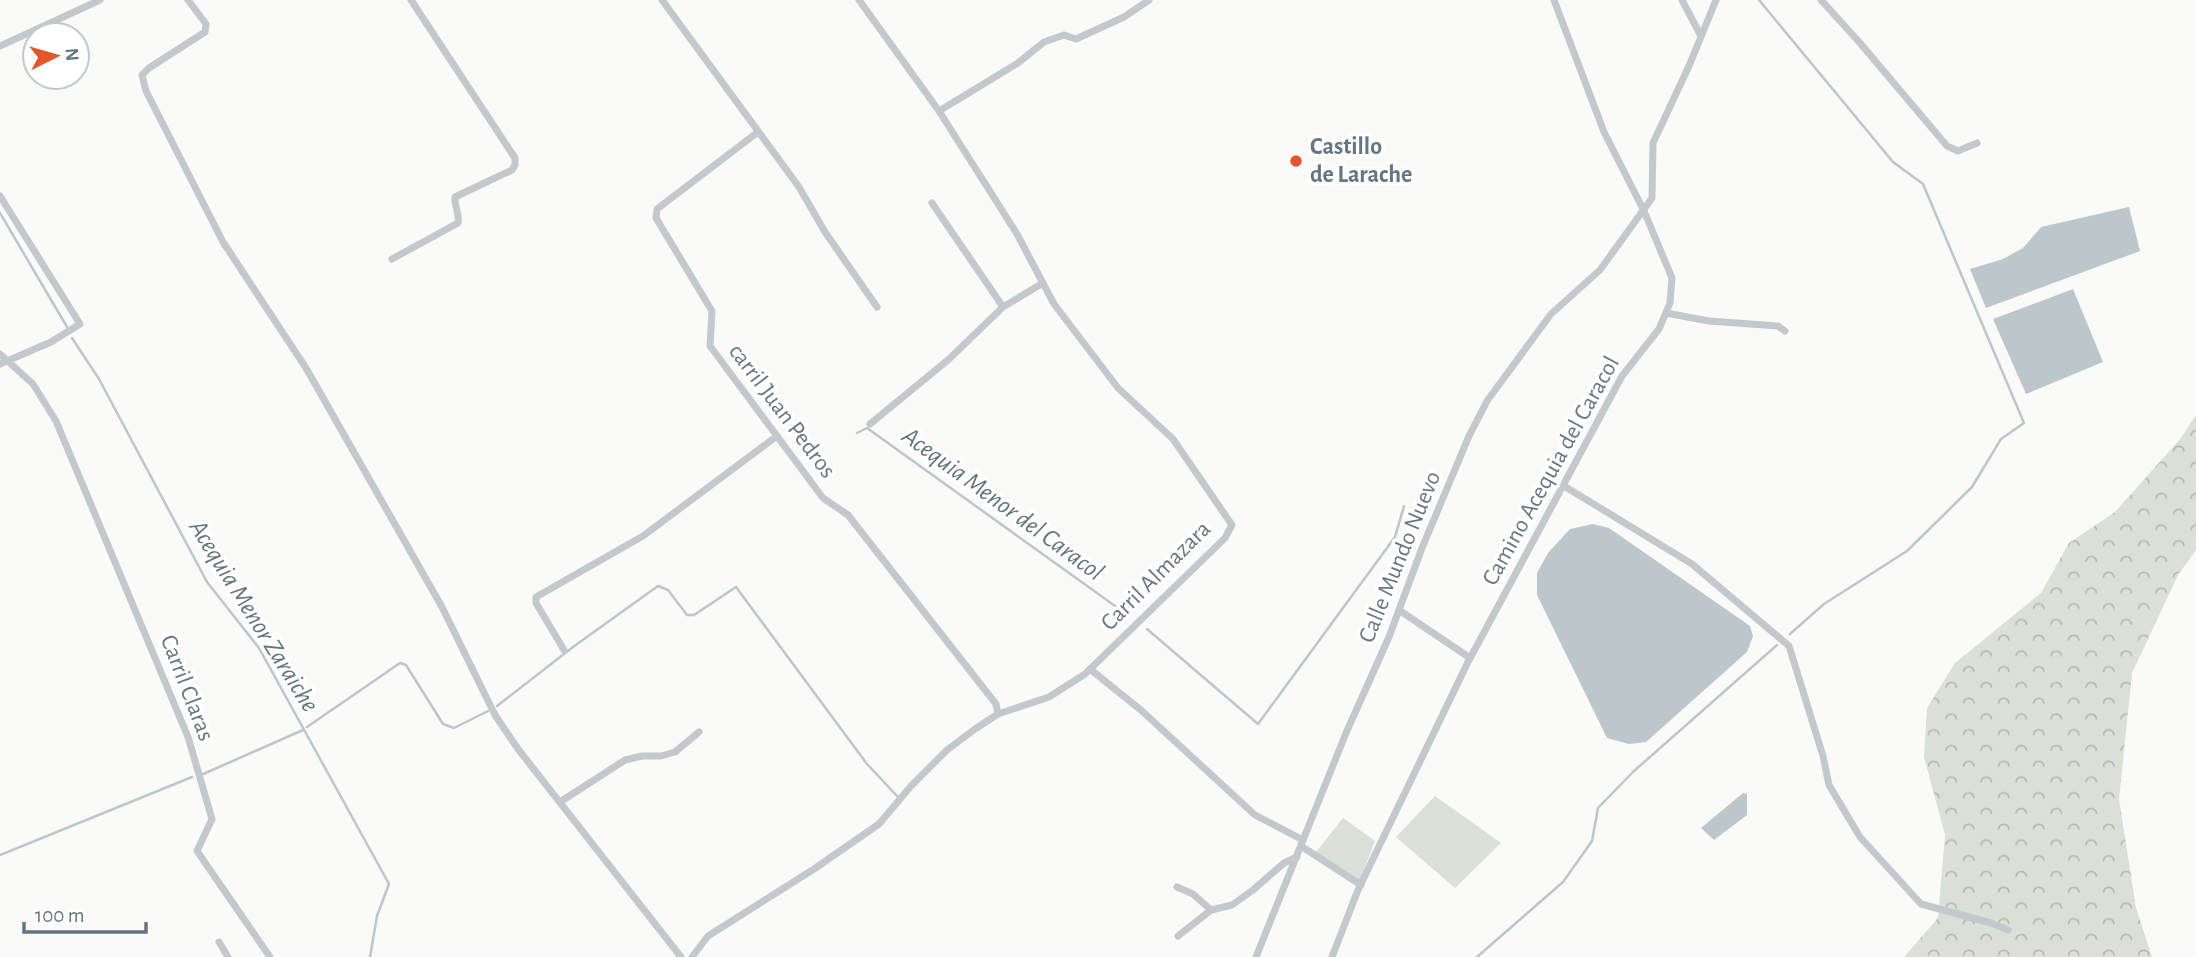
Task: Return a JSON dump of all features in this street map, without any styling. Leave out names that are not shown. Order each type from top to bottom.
[{"type":"street","points":[[0,46],[100,0]]},
{"type":"street","points":[[188,0],[206,24],[205,32],[142,75],[146,91],[223,242],[306,368],[442,607],[495,715],[681,957]]},
{"type":"street","points":[[393,259],[458,223],[455,197],[512,170],[515,165],[514,158],[411,0]]},
{"type":"street","points":[[662,0],[799,187],[825,232],[877,307]]},
{"type":"street","name":"Carril Almazara","points":[[692,957],[708,936],[879,824],[911,786],[947,750],[998,714],[1049,697],[1090,669],[1225,538],[1232,525],[1173,439],[1118,388],[1054,303],[1017,234],[939,111],[859,0]]},
{"type":"street","points":[[939,111],[1018,63],[1044,42],[1065,35],[1076,39],[1124,17],[1149,0]]},
{"type":"street","name":"Camino Acequia del Caracol","points":[[1332,957],[1361,886],[1471,658],[1622,376],[1659,329],[1670,303],[1672,278],[1644,211],[1604,132],[1555,0]]},
{"type":"street","points":[[1682,0],[1701,36]]},
{"type":"street","points":[[1644,211],[1652,198],[1653,143],[1716,0]]},
{"type":"street","points":[[1821,0],[1947,146],[1958,151],[1977,143]]},
{"type":"street","name":"carril Juan Pedros","points":[[758,132],[657,209],[656,218],[712,311],[710,346],[823,498],[848,515],[996,704],[998,714]]},
{"type":"street","points":[[0,196],[80,324],[51,342],[3,362],[0,354]]},
{"type":"street","points":[[932,203],[1003,307]]},
{"type":"street","name":"Calle Mundo Nuevo","points":[[1256,957],[1422,548],[1486,401],[1551,314],[1600,270],[1644,211]]},
{"type":"street","points":[[870,424],[948,360],[1003,307],[1043,283]]},
{"type":"street","points":[[1666,313],[1709,321],[1778,326],[1785,331]]},
{"type":"street","name":"Carril Claras","points":[[3,362],[33,384],[56,421],[188,737],[212,819],[197,850],[270,957]]},
{"type":"street","points":[[564,650],[536,603],[536,597],[643,536],[776,436]]},
{"type":"street","points":[[1564,486],[1692,564],[1789,646],[1823,756],[1829,785],[1860,837],[1921,904],[2008,930]]},
{"type":"street","points":[[1399,610],[1471,658]]},
{"type":"street","points":[[1090,669],[1142,711],[1255,816],[1302,843],[1361,886]]},
{"type":"street","points":[[560,802],[625,760],[675,752],[699,732]]},
{"type":"street","points":[[1178,936],[1211,910],[1232,905],[1254,890],[1284,863],[1297,858]]},
{"type":"street","points":[[1177,887],[1194,894],[1211,910]]},
{"type":"street","points":[[219,942],[228,957]]},
{"type":"green space","points":[[2196,415],[2196,550],[2178,575],[2132,673],[2119,799],[2136,908],[2152,957],[1904,957],[1938,918],[1945,835],[1924,757],[1927,708],[1955,663],[2041,593],[2069,543],[2115,512],[2181,438]]},
{"type":"green space","points":[[1435,796],[1501,843],[1455,888],[1396,837]]},
{"type":"green space","points":[[1343,818],[1375,841],[1359,882],[1316,852]]},
{"type":"shaded area","points":[[2129,207],[2140,251],[1986,308],[1970,269],[2003,259],[2023,248],[2041,227]]},
{"type":"shaded area","points":[[2073,289],[2103,362],[2026,394],[1993,319]]},
{"type":"shaded area","points":[[1593,524],[1609,528],[1750,626],[1753,636],[1747,652],[1646,742],[1629,744],[1607,738],[1537,595],[1537,573],[1548,553],[1570,529]]},
{"type":"shaded area","points":[[1743,793],[1747,794],[1747,815],[1714,840],[1701,828]]},
{"type":"waterway","points":[[1759,0],[1893,162],[1923,184],[2024,423],[2001,439],[1972,487],[1907,551],[1824,604],[1790,634]]},
{"type":"waterway","name":"Acequia Menor Zaraiche","points":[[0,213],[67,327]]},
{"type":"waterway","name":"Acequia Menor Zaraiche","points":[[72,338],[99,379],[207,582],[259,648],[389,884],[377,916],[370,957]]},
{"type":"waterway","name":"Acequia Menor del Caracol","points":[[857,433],[867,428],[1129,616]]},
{"type":"waterway","name":"Acequia Menor del Caracol","points":[[1147,629],[1258,724],[1395,537],[1404,506]]},
{"type":"waterway","points":[[497,706],[658,586],[668,590],[687,615],[694,615],[736,587],[867,764],[898,797]]},
{"type":"waterway","points":[[1477,957],[1563,882],[1592,841],[1598,808],[1634,771],[1777,645]]},
{"type":"waterway","points":[[307,727],[400,663],[406,665],[443,724],[454,728],[488,711]]},
{"type":"waterway","points":[[201,775],[303,730]]},
{"type":"waterway","points":[[0,855],[192,777]]},
{"type":"place","name":"Castillo de Larache","points":[[1296,161]]}]
